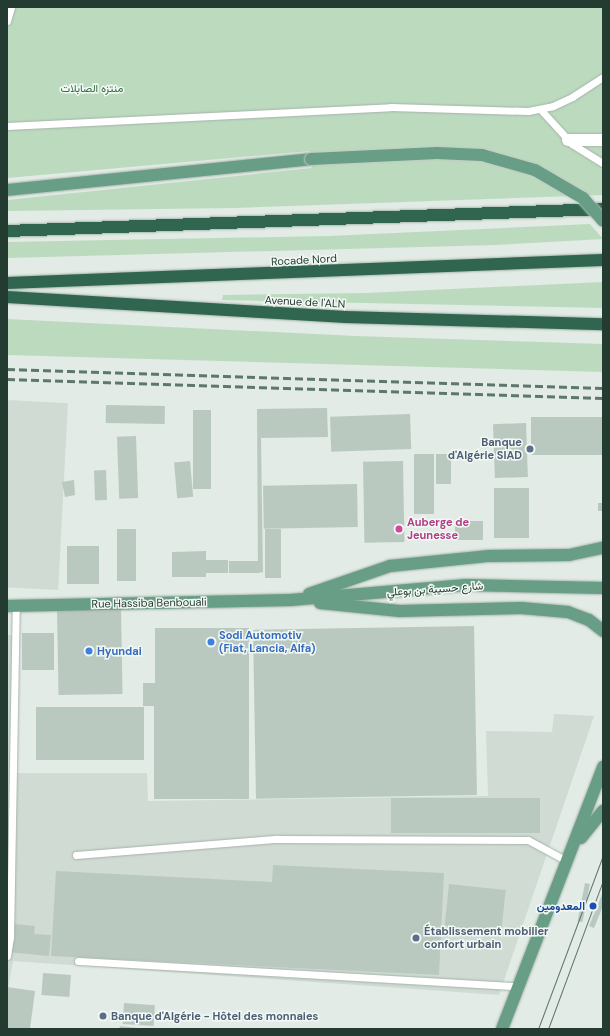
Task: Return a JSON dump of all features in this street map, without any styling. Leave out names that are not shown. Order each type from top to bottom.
[{"type":"highway","points":[[7,231],[603,209]]},
{"type":"highway","name":"Rocade Nord","points":[[7,283],[603,260]]},
{"type":"highway","name":"Avenue de l'ALN","points":[[7,297],[345,317],[603,324]]},
{"type":"main road","points":[[7,190],[311,159],[437,153],[482,155],[535,170],[582,198],[603,221]]},
{"type":"main road","points":[[291,600],[390,566],[489,556],[569,555],[603,548]]},
{"type":"main road","name":"شارع حسيبة بن بوعلي","points":[[291,600],[464,585],[603,588]]},
{"type":"main road","points":[[291,600],[400,610],[521,608],[568,612],[589,620],[603,631]]},
{"type":"main road","name":"Rue Hassiba Benbouali","points":[[11,606],[291,600]]},
{"type":"main road","points":[[502,1029],[517,986],[603,767]]},
{"type":"main road","points":[[568,858],[603,811]]},
{"type":"street","points":[[568,140],[603,140]]},
{"type":"lane","points":[[7,21],[11,7]]},
{"type":"lane","points":[[7,126],[391,107],[541,110],[572,97],[603,77]]},
{"type":"lane","points":[[541,110],[568,140],[581,151],[603,163]]},
{"type":"lane","points":[[7,956],[10,938],[11,606]]},
{"type":"lane","points":[[76,855],[277,839],[528,840],[568,858]]},
{"type":"lane","points":[[78,961],[517,986]]},
{"type":"shaded area","points":[[7,400],[68,403],[58,590],[7,587]]},
{"type":"shaded area","points":[[7,635],[13,635],[10,773],[147,773],[148,801],[488,796],[486,731],[552,732],[554,714],[594,716],[499,995],[13,961],[7,995]]},
{"type":"green space","name":"منتزه الصابلات","points":[[7,7],[603,7],[603,195],[235,208],[7,211],[7,200],[312,168],[310,151],[7,178]]},
{"type":"green space","points":[[590,224],[603,239],[495,245],[7,258],[7,242],[329,236]]},
{"type":"green space","points":[[603,282],[603,308],[222,300],[223,295],[366,293]]},
{"type":"green space","points":[[7,319],[356,336],[603,344],[603,372],[7,355]]},
{"type":"building","points":[[106,405],[165,406],[165,424],[106,423]]},
{"type":"building","points":[[327,408],[328,437],[261,438],[263,572],[258,573],[257,409]]},
{"type":"building","points":[[193,410],[211,410],[211,489],[193,489]]},
{"type":"building","points":[[410,414],[411,449],[331,452],[330,417]]},
{"type":"building","points":[[531,417],[603,417],[603,455],[531,455]]},
{"type":"building","points":[[526,423],[528,477],[495,478],[493,424]]},
{"type":"building","points":[[136,436],[138,498],[119,499],[117,437]]},
{"type":"building","points":[[414,454],[434,454],[434,514],[414,514]]},
{"type":"building","points":[[436,454],[451,454],[451,484],[436,484]]},
{"type":"building","points":[[190,461],[193,497],[177,498],[174,462]]},
{"type":"building","points":[[403,461],[404,542],[364,543],[363,462]]},
{"type":"building","points":[[94,470],[106,470],[107,500],[95,500]]},
{"type":"building","points":[[74,480],[75,495],[65,497],[62,482]]},
{"type":"building","points":[[357,484],[358,527],[264,529],[263,486]]},
{"type":"building","points":[[494,488],[529,488],[529,538],[494,538]]},
{"type":"building","points":[[598,503],[603,503],[603,511],[598,511]]},
{"type":"building","points":[[455,521],[483,521],[483,540],[455,540]]},
{"type":"building","points":[[117,529],[136,529],[136,581],[117,581]]},
{"type":"building","points":[[265,529],[281,529],[281,578],[265,578]]},
{"type":"building","points":[[67,546],[99,546],[99,584],[67,584]]},
{"type":"building","points":[[206,551],[206,560],[228,560],[228,573],[206,573],[206,577],[172,577],[172,552]]},
{"type":"building","points":[[229,561],[258,561],[258,573],[229,573]]},
{"type":"building","name":"Hyundai","points":[[121,608],[123,694],[59,695],[57,609]]},
{"type":"building","points":[[474,626],[477,795],[256,799],[253,630]]},
{"type":"building","points":[[155,628],[249,628],[249,799],[154,799],[154,706],[143,706],[143,683],[155,683]]},
{"type":"building","points":[[22,633],[54,633],[54,670],[22,670]]},
{"type":"building","points":[[36,707],[144,707],[144,760],[36,760]]},
{"type":"building","points":[[391,798],[540,798],[540,833],[391,833]]},
{"type":"building","points":[[273,865],[444,873],[439,975],[51,956],[56,871],[272,882]]},
{"type":"building","points":[[585,883],[590,884],[582,922],[578,921]]},
{"type":"building","points":[[449,884],[506,890],[501,932],[445,926]]},
{"type":"building","points":[[603,892],[603,906],[594,928],[589,926]]},
{"type":"building","points":[[14,924],[35,926],[34,934],[51,935],[49,956],[7,952]]},
{"type":"building","points":[[43,973],[71,975],[69,997],[41,995]]},
{"type":"building","points":[[7,987],[35,991],[30,1029],[7,1029]]},
{"type":"building","points":[[124,1003],[155,1005],[153,1026],[123,1024]]},
{"type":"building","points":[[120,1026],[137,1028],[137,1029],[119,1029]]},
{"type":"tram line","points":[[538,1029],[603,855]]},
{"type":"tram line","points":[[548,1029],[603,880]]},
{"type":"railway","points":[[7,369],[603,388]]},
{"type":"railway","points":[[7,379],[603,398]]},
{"type":"place","name":"Banque d'Algérie SIAD","points":[[530,449]]},
{"type":"place","name":"Auberge de Jeunesse","points":[[399,529]]},
{"type":"place","name":"Sodi Automotiv (Fiat, Lancia, Alfa)","points":[[211,642]]},
{"type":"place","name":"Hyundai","points":[[89,651]]},
{"type":"place","name":"المعدومين","points":[[593,906]]},
{"type":"place","name":"Établissement mobilier confort urbain","points":[[416,938]]},
{"type":"place","name":"Banque d'Algérie - Hôtel des monnaies","points":[[103,1016]]}]
